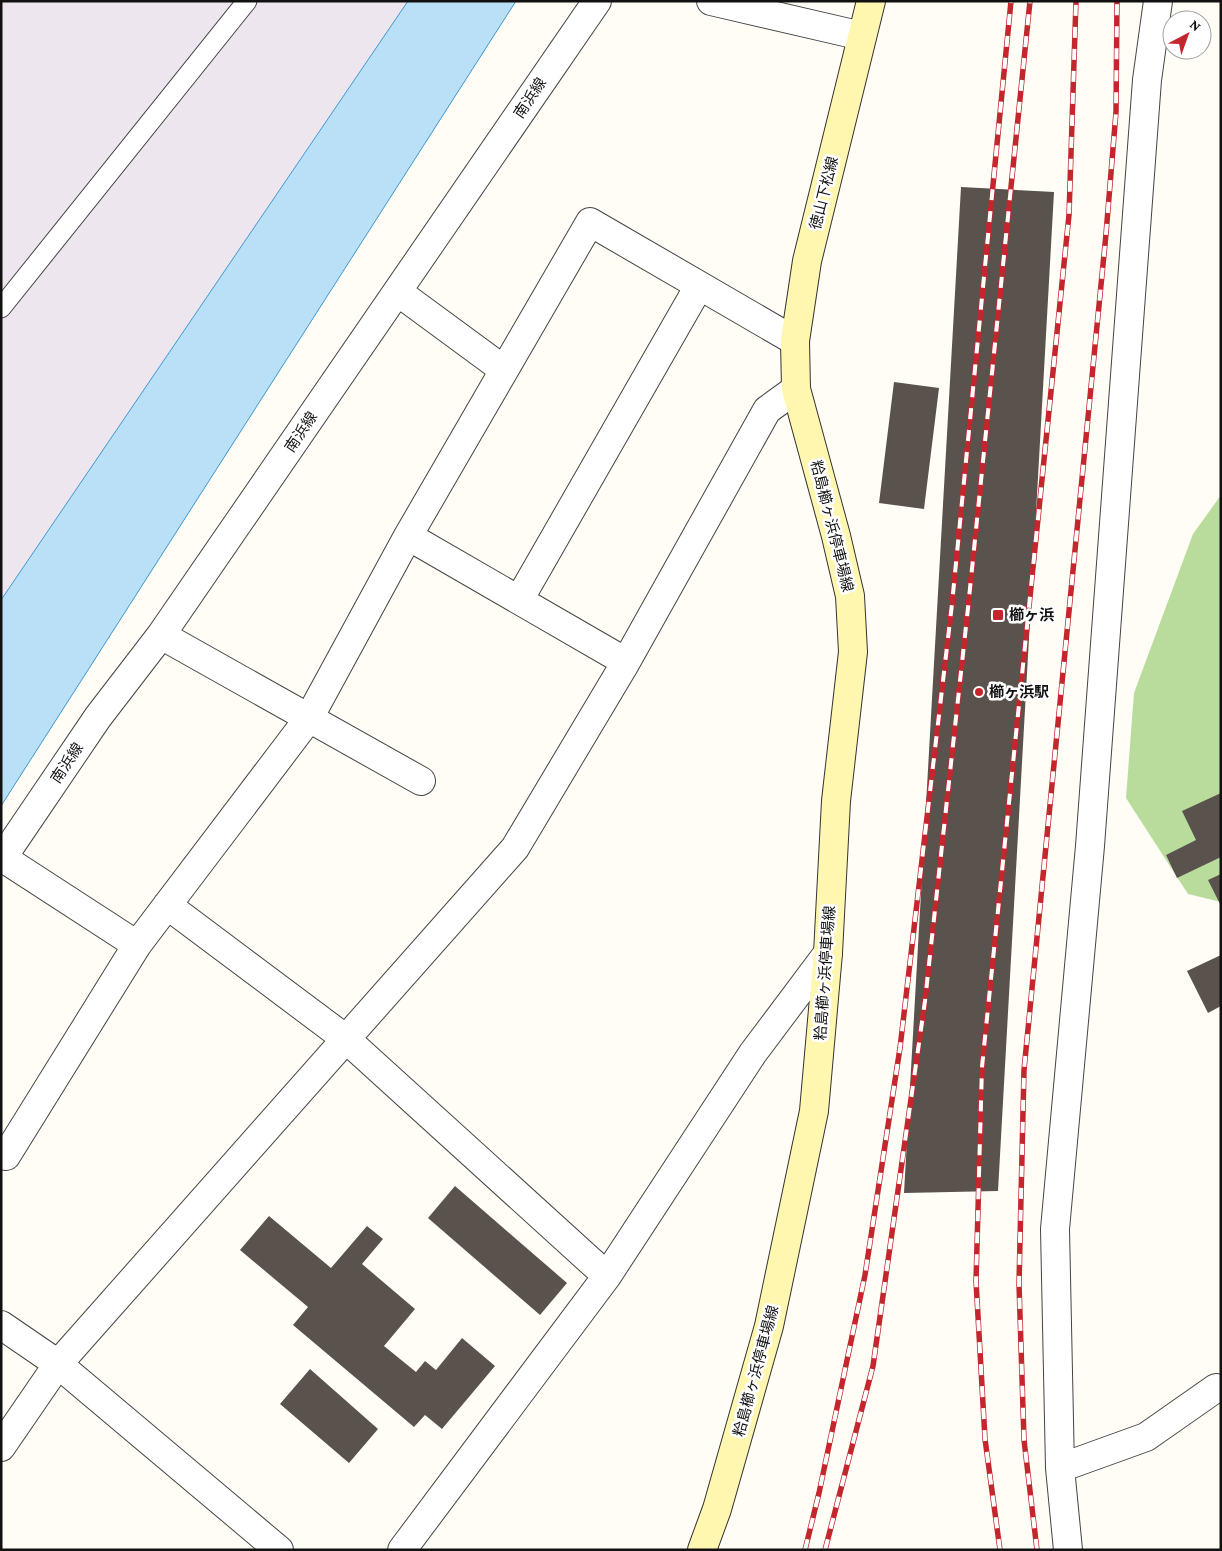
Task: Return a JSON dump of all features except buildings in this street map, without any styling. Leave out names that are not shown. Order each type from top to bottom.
[{"type":"main road","name":"徳山下松線","points":[[796,389],[796,341],[807,261],[871,1]]},
{"type":"main road","name":"粭島櫛ヶ浜停車場線","points":[[702,1550],[717,1509],[769,1326],[814,1111],[828,952],[836,801],[853,652],[850,606],[836,536],[796,389]]},
{"type":"street","name":"南浜線","points":[[2,859],[98,717],[161,635],[597,1]]},
{"type":"street","points":[[710,1],[862,36]]},
{"type":"street","points":[[1068,1550],[1060,1468],[1055,1229],[1090,846],[1147,80],[1158,1]]},
{"type":"street","points":[[1,1151],[6,1156],[137,945],[309,718],[408,536],[590,222],[796,341]]},
{"type":"street","points":[[519,600],[699,286]]},
{"type":"street","points":[[398,292],[504,370]]},
{"type":"street","points":[[1,1447],[58,1364],[515,848],[626,662],[767,410],[796,389]]},
{"type":"street","points":[[408,536],[626,662]]},
{"type":"street","points":[[161,635],[421,781]]},
{"type":"street","points":[[2,859],[137,945]]},
{"type":"street","points":[[168,905],[346,1039],[608,1276]]},
{"type":"street","points":[[402,1550],[608,1276],[753,1053],[828,952]]},
{"type":"street","points":[[1,1325],[58,1364],[279,1550]]},
{"type":"street","points":[[1060,1468],[1146,1437],[1216,1388],[1221,1388]]},
{"type":"lane","points":[[1,308],[247,1]]},
{"type":"shaded area","points":[[1,1],[408,1],[1,600]]},
{"type":"green space","points":[[1221,495],[1221,902],[1188,894],[1126,798],[1134,693],[1193,534]]},
{"type":"water","points":[[408,1],[516,1],[1,806],[1,600]]},
{"type":"railway","points":[[805,1550],[819,1493],[865,1275],[900,1048],[952,604],[1011,1]]},
{"type":"railway","points":[[825,1550],[873,1366],[925,1001],[968,608],[1030,1]]},
{"type":"railway","points":[[1000,1550],[985,1439],[976,1281],[982,1067],[1069,215],[1076,1]]},
{"type":"railway","points":[[1037,1550],[1024,1440],[1019,1284],[1024,1070],[1106,234],[1116,112],[1117,1]]},
{"type":"place","name":"櫛ヶ浜","points":[[998,615]]},
{"type":"place","name":"櫛ヶ浜駅","points":[[979,692]]}]
